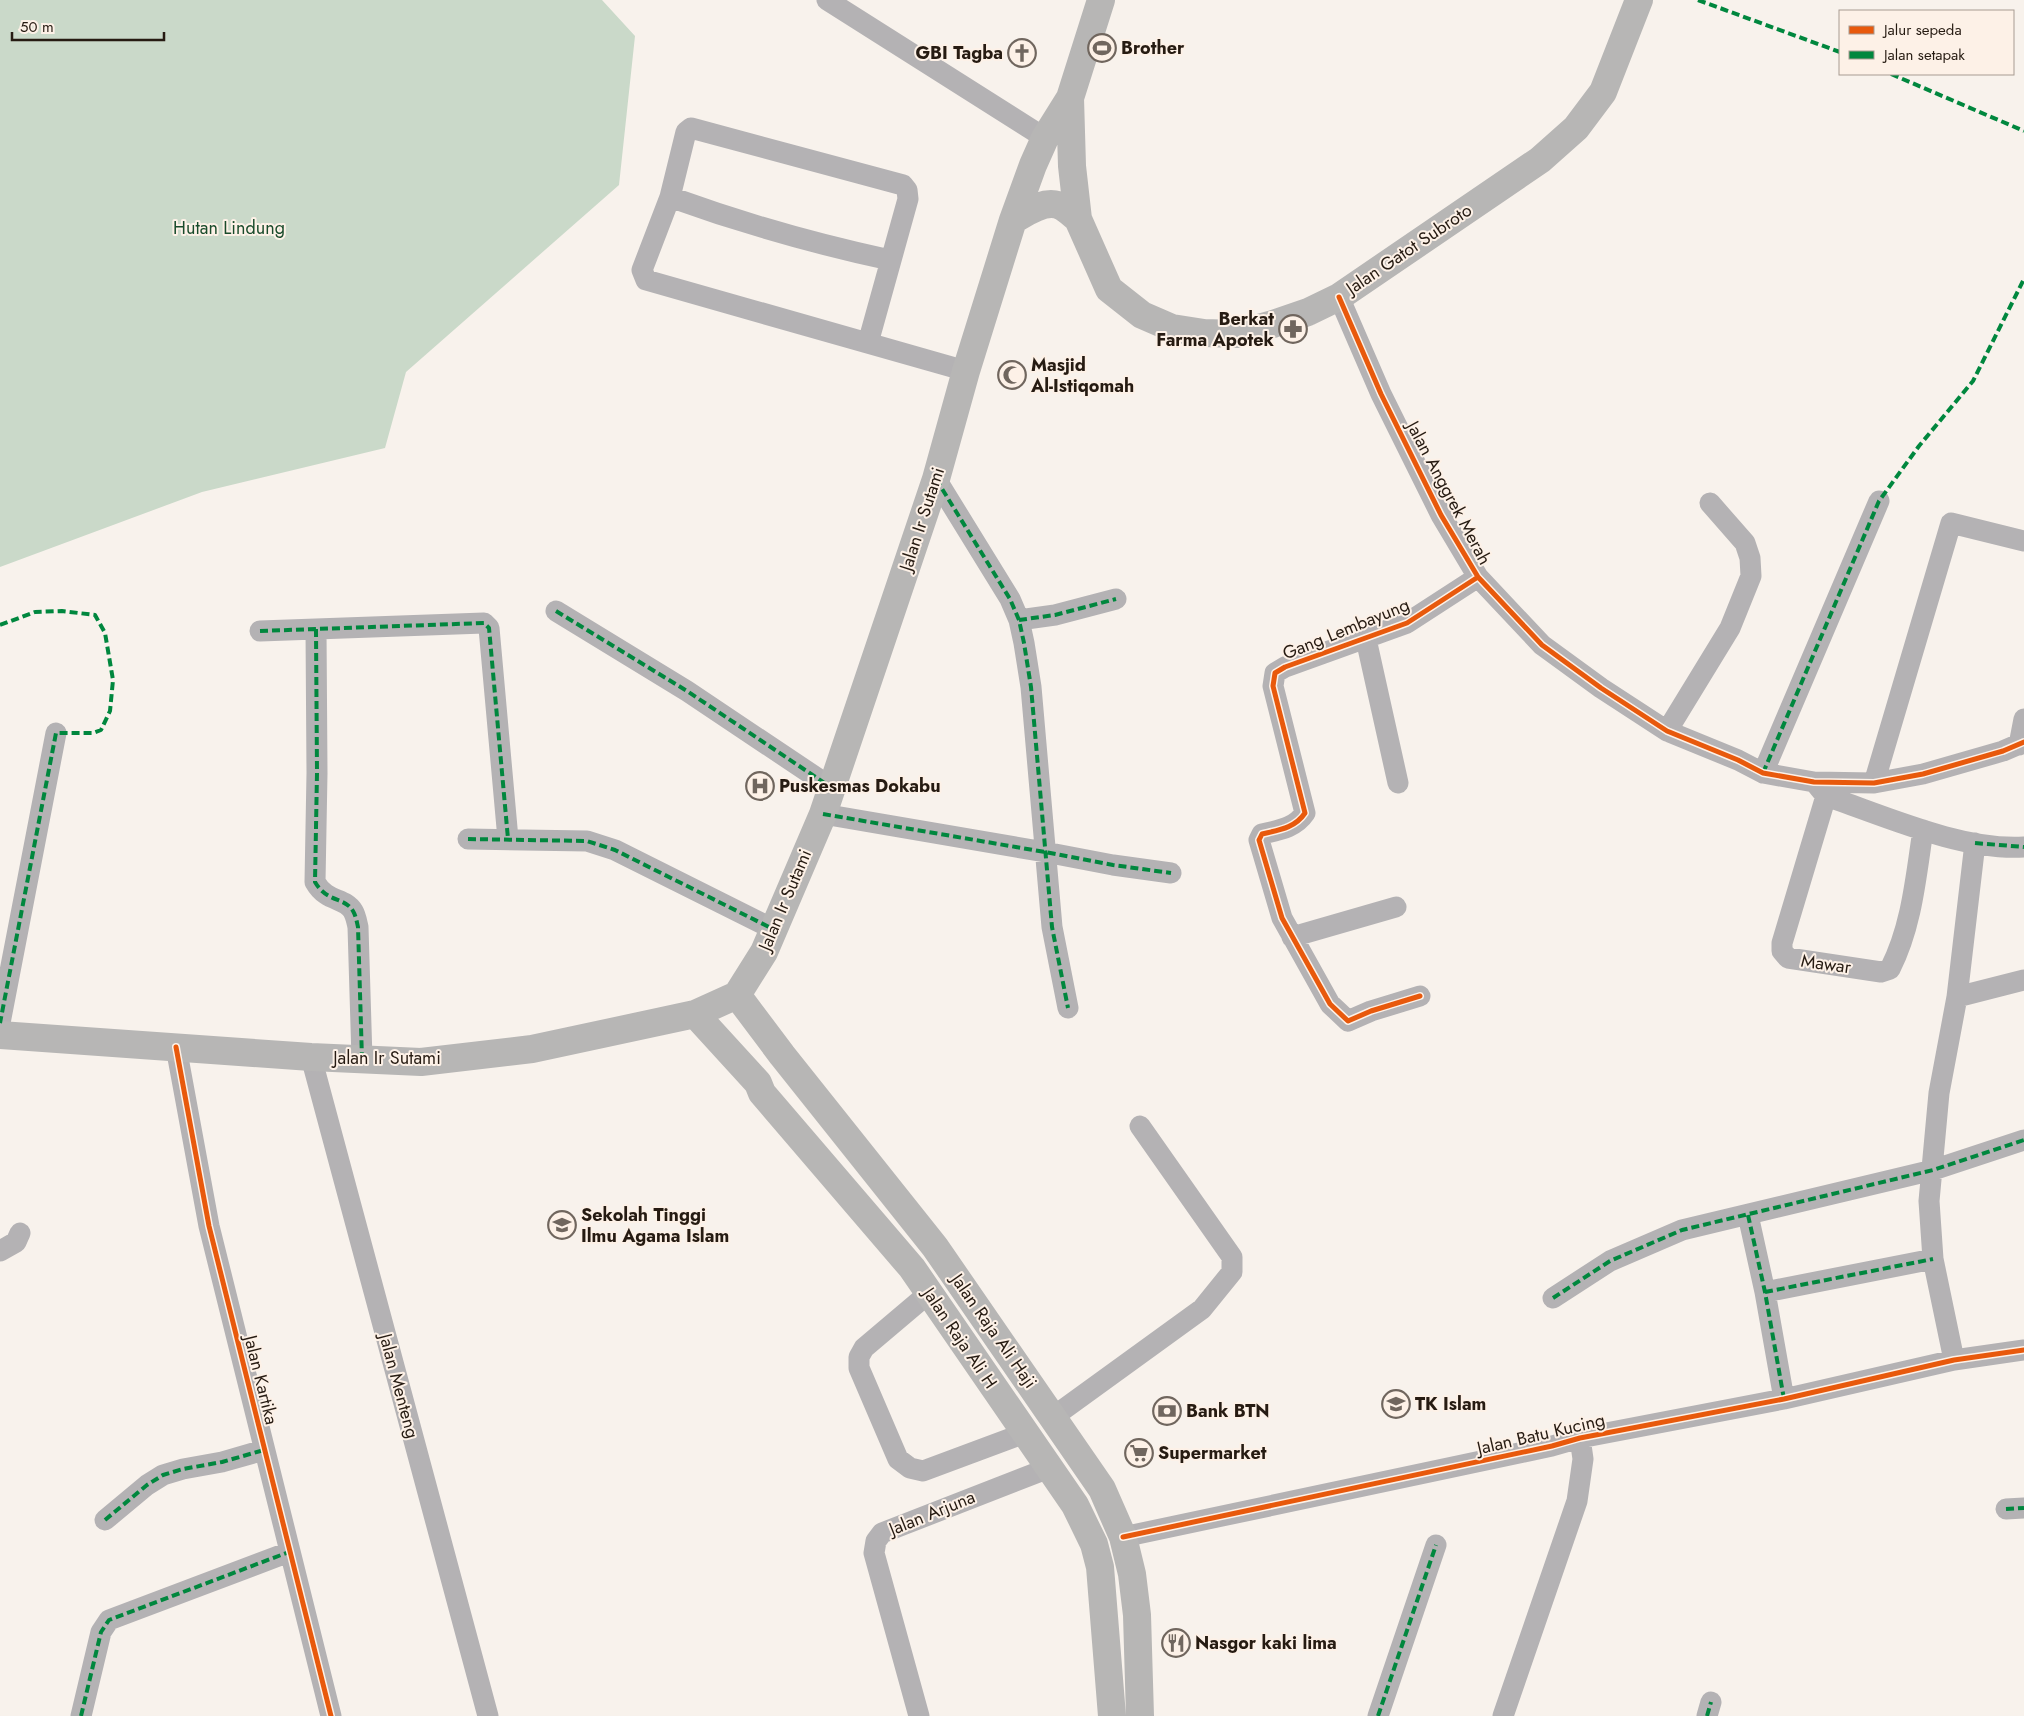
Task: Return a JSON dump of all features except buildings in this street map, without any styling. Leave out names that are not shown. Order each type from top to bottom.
[{"type":"main road","points":[[1070,98],[1101,0]]},
{"type":"main road","name":"Jalan Gatot Subroto","points":[[1070,98],[1072,166],[1078,219],[1109,289],[1142,315],[1172,328],[1204,333],[1237,334],[1308,312],[1339,297],[1540,160],[1576,128],[1603,92],[1639,0]]},
{"type":"main road","name":"Jalan Ir Sutami","points":[[0,1035],[311,1057],[421,1062],[532,1049],[695,1014],[737,995],[764,952],[823,814],[936,480],[966,371],[1013,220],[1033,165],[1046,138],[1070,98]]},
{"type":"main road","points":[[1013,220],[1039,206],[1050,204],[1062,207],[1078,219]]},
{"type":"main road","name":"Jalan Raja Ali Haji","points":[[737,995],[788,1063],[935,1246],[1102,1489],[1123,1537],[1132,1574],[1137,1615],[1140,1716]]},
{"type":"main road","name":"Jalan Raja Ali H","points":[[695,1014],[758,1083],[762,1092],[912,1268],[1075,1505],[1094,1544],[1100,1567],[1103,1585],[1112,1716]]},
{"type":"main road","points":[[1103,1585],[1132,1574]]},
{"type":"street","points":[[827,0],[1046,138]]},
{"type":"street","points":[[868,343],[908,199],[907,190],[903,185],[691,128],[686,132],[670,197],[642,270],[646,280],[966,371]]},
{"type":"street","points":[[670,197],[723,216],[816,243],[890,260]]},
{"type":"street","name":"Jalan Anggrek Merah","points":[[1339,297],[1381,394],[1441,515],[1478,577],[1542,645],[1600,688],[1667,730],[1738,760],[1763,773],[1820,789],[1874,783],[1923,774],[2022,744]]},
{"type":"street","points":[[936,480],[1010,600],[1019,620],[1031,687],[1052,927],[1068,1008]]},
{"type":"street","points":[[1763,773],[1879,501]]},
{"type":"street","points":[[1667,730],[1730,628],[1752,576],[1750,558],[1745,543],[1710,503]]},
{"type":"street","points":[[1874,783],[1951,523],[2024,542]]},
{"type":"street","name":"Gang Lembayung","points":[[1420,996],[1371,1011],[1348,1021],[1330,1004],[1282,918],[1258,840],[1262,834],[1286,829],[1300,822],[1305,813],[1274,686],[1275,673],[1285,667],[1408,623],[1478,577]]},
{"type":"street","points":[[1019,620],[1055,615],[1116,599]]},
{"type":"street","points":[[556,611],[687,692],[832,788]]},
{"type":"street","points":[[260,632],[484,623],[489,628],[508,839]]},
{"type":"street","points":[[316,629],[317,773],[315,882],[322,893],[344,903],[353,911],[358,927],[362,1059]]},
{"type":"street","points":[[1366,638],[1398,783]]},
{"type":"street","points":[[2022,744],[2024,719]]},
{"type":"street","points":[[0,1023],[56,733]]},
{"type":"street","points":[[1820,789],[1924,830],[1975,843],[2024,847]]},
{"type":"street","name":"Mawar","points":[[1820,789],[1782,943],[1782,951],[1788,958],[1881,972],[1890,969],[1896,958],[1910,910],[1924,830]]},
{"type":"street","points":[[823,814],[1113,865],[1171,873]]},
{"type":"street","points":[[468,839],[587,841],[615,850],[773,929]]},
{"type":"street","points":[[1954,1360],[1933,1259],[1929,1201],[1939,1093],[1957,998],[1975,843]]},
{"type":"street","points":[[1292,937],[1396,908]]},
{"type":"street","points":[[1957,998],[2024,980]]},
{"type":"street","name":"Jalan Kartika","points":[[176,1047],[209,1226],[329,1716]]},
{"type":"street","name":"Jalan Menteng","points":[[311,1057],[488,1716]]},
{"type":"street","points":[[1053,1417],[1202,1309],[1232,1272],[1232,1257],[1140,1126]]},
{"type":"street","points":[[1553,1298],[1610,1261],[1682,1230],[1933,1170],[2024,1140]]},
{"type":"street","points":[[1748,1214],[1765,1292],[1784,1398]]},
{"type":"street","points":[[0,1251],[16,1242],[20,1233]]},
{"type":"street","points":[[1765,1292],[1933,1259]]},
{"type":"street","points":[[929,1293],[864,1348],[859,1357],[859,1368],[898,1459],[910,1468],[923,1471],[1026,1433]]},
{"type":"street","name":"Jalan Batu Kucing","points":[[1123,1537],[1533,1450],[1580,1438],[1784,1398],[1954,1360],[2024,1350]]},
{"type":"street","points":[[1503,1716],[1577,1501],[1583,1458],[1580,1438]]},
{"type":"street","points":[[105,1520],[147,1485],[164,1475],[264,1450]]},
{"type":"street","name":"Jalan Arjuna","points":[[919,1716],[874,1553],[876,1541],[882,1533],[1049,1468]]},
{"type":"street","points":[[1378,1716],[1436,1546]]},
{"type":"street","points":[[81,1716],[101,1632],[109,1620],[289,1552]]},
{"type":"green space","name":"Hutan Lindung","points":[[0,0],[602,0],[635,36],[619,185],[406,372],[385,448],[202,492],[0,567]]},
{"type":"marked path","points":[[1698,0],[1839,52]]},
{"type":"marked path","points":[[1893,75],[2024,131]]},
{"type":"marked path","points":[[1763,773],[1879,501],[1919,446],[1973,381],[2024,279]]},
{"type":"marked path","points":[[936,479],[1010,599],[1019,620],[1031,687],[1052,927],[1068,1008]]},
{"type":"marked path","points":[[1019,620],[1055,615],[1116,599]]},
{"type":"marked path","points":[[0,625],[35,612],[62,611],[95,615],[105,633],[113,680],[110,711],[101,730],[93,733],[56,733],[0,1023]]},
{"type":"marked path","points":[[556,611],[687,691],[832,788]]},
{"type":"marked path","points":[[260,631],[484,623],[489,628],[508,839]]},
{"type":"marked path","points":[[316,629],[317,773],[315,882],[330,897],[350,907],[356,919],[358,927],[362,1059]]},
{"type":"marked path","points":[[823,814],[1113,865],[1171,873]]},
{"type":"marked path","points":[[468,839],[587,841],[615,850],[773,929]]},
{"type":"marked path","points":[[1975,843],[2024,847]]},
{"type":"marked path","points":[[1553,1298],[1610,1261],[1682,1230],[1933,1170],[2024,1140]]},
{"type":"marked path","points":[[1748,1215],[1765,1292],[1784,1399]]},
{"type":"marked path","points":[[1765,1292],[1933,1259]]},
{"type":"marked path","points":[[105,1520],[147,1485],[163,1475],[183,1469],[222,1462],[264,1450]]},
{"type":"marked path","points":[[2006,1509],[2024,1508]]},
{"type":"marked path","points":[[1378,1716],[1436,1545]]},
{"type":"marked path","points":[[81,1716],[101,1632],[109,1620],[289,1552]]},
{"type":"marked path","points":[[1707,1716],[1711,1702]]},
{"type":"cycle path","points":[[1339,297],[1381,394],[1441,515],[1478,577],[1542,645],[1601,688],[1667,731],[1738,760],[1763,773],[1814,782],[1874,783],[1923,774],[2003,751],[2024,742]]},
{"type":"cycle path","points":[[1420,996],[1371,1011],[1348,1021],[1330,1004],[1282,918],[1259,840],[1262,834],[1280,830],[1291,825],[1305,813],[1273,686],[1275,673],[1285,667],[1407,623],[1478,577]]},
{"type":"cycle path","points":[[176,1047],[209,1226],[331,1716]]},
{"type":"cycle path","points":[[1123,1537],[1552,1446],[1580,1438],[1784,1399],[1954,1360],[2024,1350]]},
{"type":"place","name":"Brother","points":[[1102,48]]},
{"type":"place","name":"GBI Tagba","points":[[1022,53]]},
{"type":"place","name":"Berkat Farma Apotek","points":[[1293,329]]},
{"type":"place","name":"Masjid Al-Istiqomah","points":[[1012,375]]},
{"type":"place","name":"Puskesmas Dokabu","points":[[760,786]]},
{"type":"place","name":"Sekolah Tinggi Ilmu Agama Islam","points":[[562,1225]]},
{"type":"place","name":"TK Islam","points":[[1396,1404]]},
{"type":"place","name":"Bank BTN","points":[[1167,1411]]},
{"type":"place","name":"Supermarket","points":[[1139,1453]]},
{"type":"place","name":"Nasgor kaki lima","points":[[1176,1643]]}]
